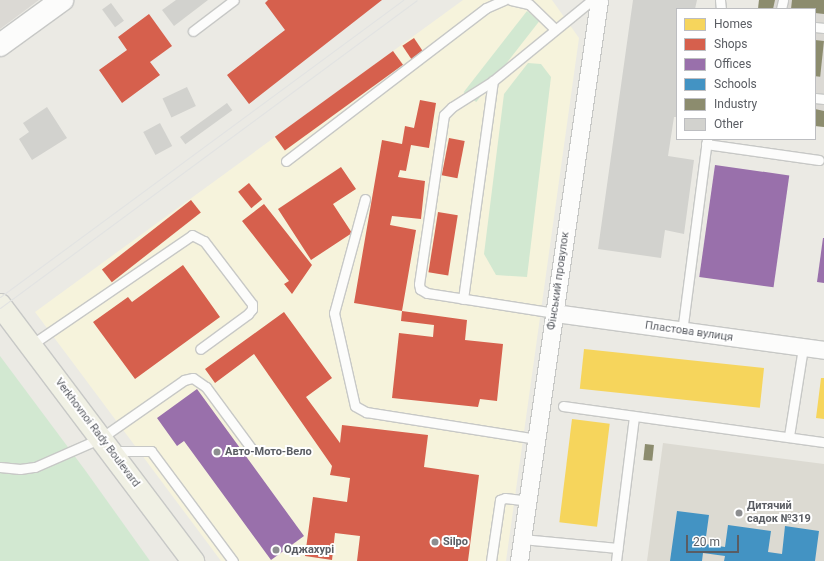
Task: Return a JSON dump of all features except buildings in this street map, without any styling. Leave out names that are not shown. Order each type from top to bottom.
[{"type":"highway","name":"Verkhovnoi Rady Boulevard","points":[[0,304],[193,561]]},
{"type":"street","points":[[0,45],[62,0]]},
{"type":"street","name":"Фінський провулок","points":[[519,561],[599,0]]},
{"type":"street","name":"Пластова вулиця","points":[[555,313],[682,332],[824,350]]},
{"type":"lane","points":[[193,31],[234,0]]},
{"type":"lane","points":[[286,161],[486,8],[504,0]]},
{"type":"lane","points":[[511,0],[529,4],[555,29]]},
{"type":"lane","points":[[555,313],[463,300],[427,293],[420,289],[419,284],[444,115],[452,107],[493,80],[592,0]]},
{"type":"lane","points":[[463,300],[493,80]]},
{"type":"lane","points":[[682,332],[706,141],[819,160]]},
{"type":"lane","points":[[365,199],[334,313],[354,406],[366,412],[537,439]]},
{"type":"lane","points":[[31,345],[192,235],[204,241],[252,304],[252,309],[248,314],[200,349]]},
{"type":"lane","points":[[789,436],[803,348]]},
{"type":"lane","points":[[0,467],[20,469],[35,467],[106,445],[184,380],[193,378],[206,387],[251,448]]},
{"type":"lane","points":[[563,406],[824,442]]},
{"type":"lane","points":[[616,561],[634,417]]},
{"type":"lane","points":[[106,445],[151,451],[233,561]]},
{"type":"lane","points":[[491,561],[500,500],[505,498],[528,501]]},
{"type":"lane","points":[[522,539],[618,548]]},
{"type":"shaded area","points":[[0,0],[39,0],[0,29]]},
{"type":"shaded area","points":[[463,0],[552,0],[579,38],[506,561],[221,561],[35,312]]},
{"type":"shaded area","points":[[759,0],[824,0],[824,127],[816,126],[816,8],[758,8]]},
{"type":"shaded area","name":"Дитячий садок №319","points":[[663,443],[824,464],[824,561],[647,561]]},
{"type":"green space","points":[[527,11],[540,21],[476,102],[464,92]]},
{"type":"green space","points":[[528,63],[541,64],[551,77],[527,277],[496,275],[484,254],[504,94]]},
{"type":"green space","points":[[0,356],[85,470],[150,561],[0,561]]},
{"type":"tram line","points":[[0,297],[403,0]]},
{"type":"tram line","points":[[0,308],[417,0]]},
{"type":"place","name":"Авто-Мото-Вело","points":[[217,452]]},
{"type":"place","name":"Дитячий садок №319","points":[[739,513]]},
{"type":"place","name":"Silpo","points":[[435,542]]},
{"type":"place","name":"Оджахурі","points":[[276,550]]}]
